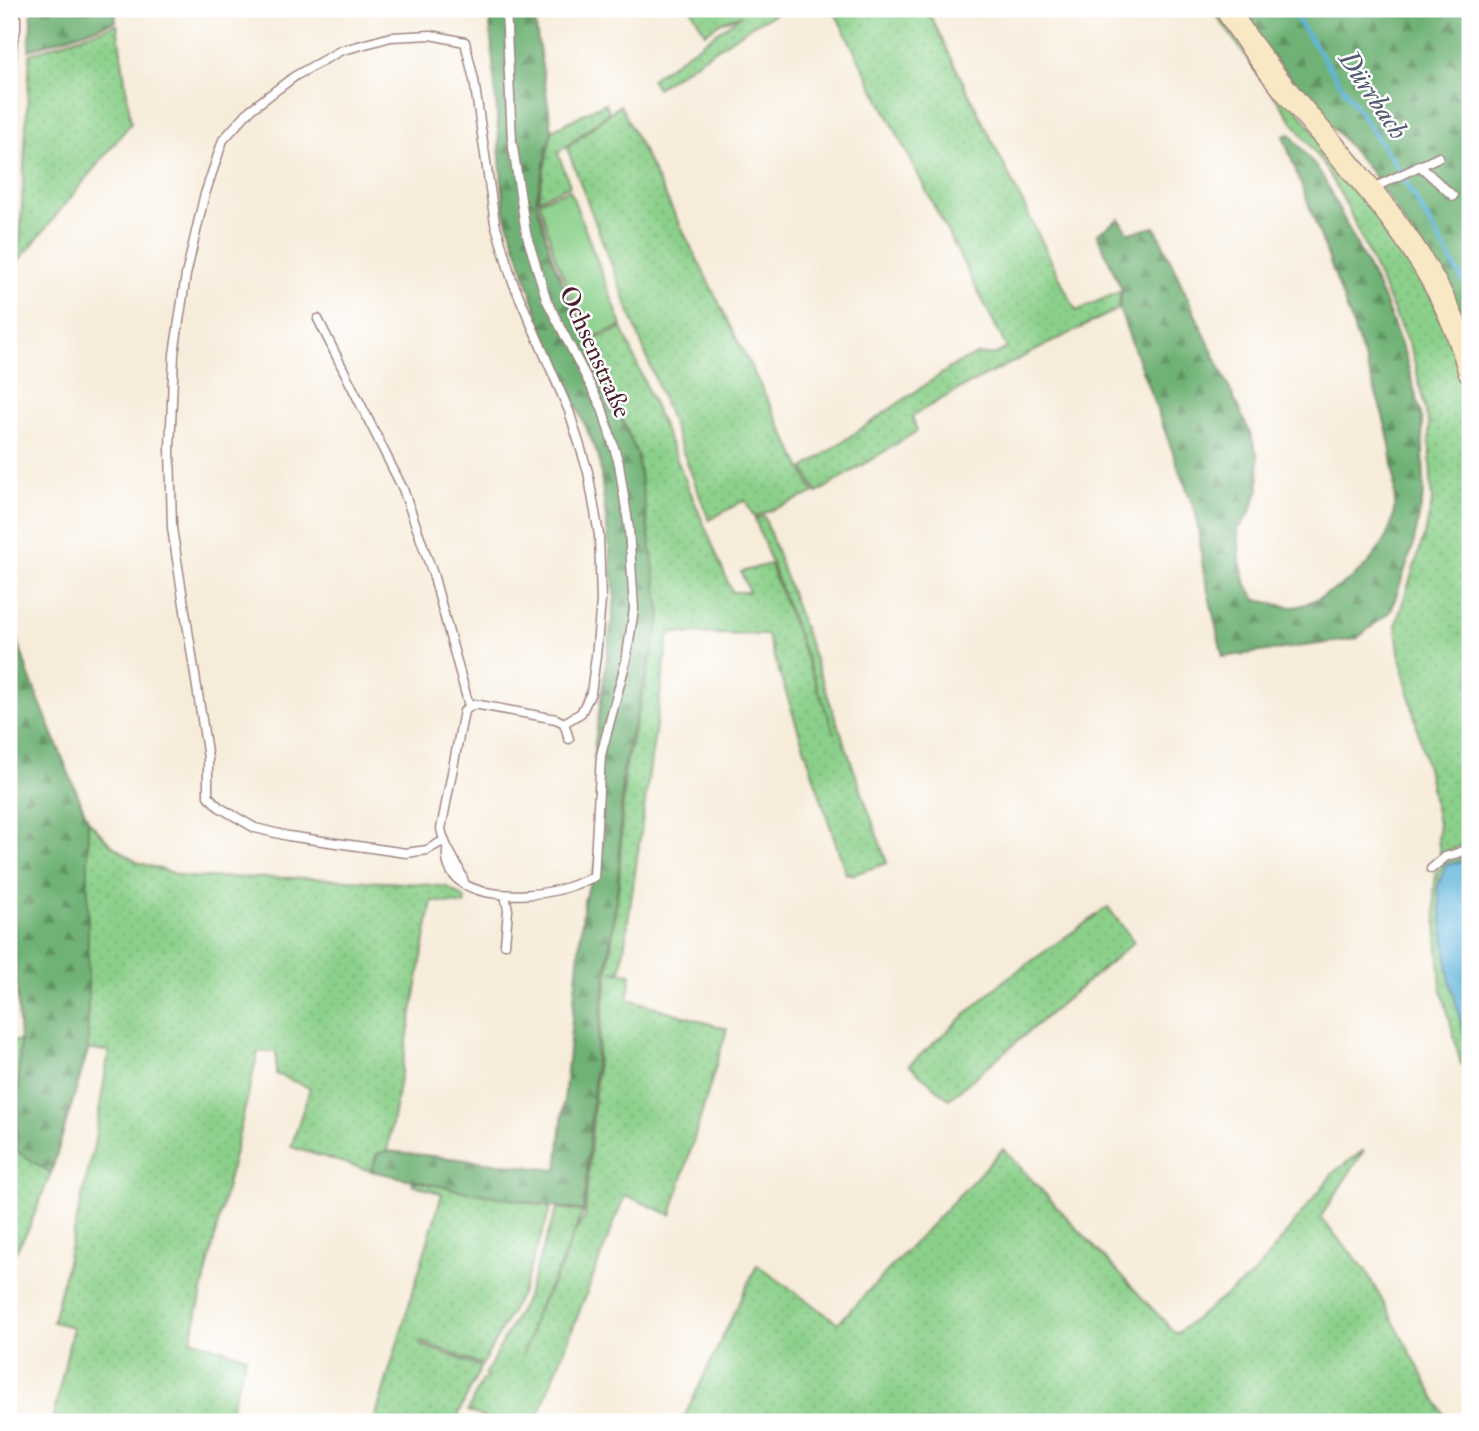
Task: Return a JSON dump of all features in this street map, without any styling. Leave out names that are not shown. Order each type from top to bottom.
[{"type":"street","points":[[1227,9],[1254,49],[1416,250],[1452,318],[1470,372]]},
{"type":"lane","points":[[9,54],[16,30],[16,9]]},
{"type":"lane","name":"Ochsenstraße","points":[[505,895],[556,890],[594,877],[601,755],[626,661],[634,609],[629,529],[619,464],[602,408],[547,301],[526,233],[512,141],[506,9]]},
{"type":"lane","points":[[443,841],[427,850],[406,853],[288,836],[255,828],[219,807],[208,796],[208,758],[172,528],[170,448],[174,354],[189,262],[204,197],[223,140],[250,110],[295,76],[340,51],[391,37],[431,35],[465,42],[474,80],[495,223],[512,280],[569,411],[588,472],[599,535],[601,600],[597,656],[590,693],[581,713],[564,723]]},
{"type":"lane","points":[[1370,190],[1439,157]]},
{"type":"lane","points":[[1419,165],[1453,196]]},
{"type":"lane","points":[[318,319],[403,489],[433,574],[468,706]]},
{"type":"lane","points":[[505,944],[508,911],[505,895],[488,893],[465,885],[451,870],[446,859],[447,850],[441,829],[464,711],[468,706],[487,705],[556,719],[564,723],[569,739]]},
{"type":"lane","points":[[1431,869],[1445,857],[1470,849]]},
{"type":"green space","points":[[32,9],[115,9],[116,21],[29,50]]},
{"type":"green space","points":[[489,9],[533,9],[552,130],[536,200],[552,258],[637,454],[661,617],[623,768],[618,884],[597,1044],[584,1211],[467,1192],[371,1171],[377,1154],[387,1151],[557,1170],[584,901],[604,840],[594,749],[615,598],[599,457],[543,330],[504,210]]},
{"type":"green space","points":[[691,9],[785,9],[753,25],[657,88],[651,79],[742,15],[722,22],[705,33]]},
{"type":"green space","points":[[833,9],[927,9],[1076,311],[1121,291],[1118,309],[963,387],[912,416],[917,431],[817,493],[804,468],[956,364],[976,355],[996,354],[1007,348]]},
{"type":"green space","points":[[1212,9],[1220,9],[1419,268],[1462,367],[1470,405],[1470,844],[1440,853],[1439,829],[1430,781],[1399,652],[1396,624],[1432,503],[1429,425],[1412,352],[1347,206],[1326,168]]},
{"type":"green space","points":[[1241,9],[1470,9],[1470,352],[1436,272],[1372,173],[1258,40]]},
{"type":"green space","points":[[117,24],[131,123],[19,261],[30,54]]},
{"type":"green space","points":[[9,42],[20,44],[9,152]]},
{"type":"green space","points":[[605,103],[609,112],[558,153],[570,186],[538,199],[552,130]]},
{"type":"green space","points":[[620,105],[814,493],[754,517],[745,500],[709,520],[567,148]]},
{"type":"green space","points":[[1290,134],[1322,175],[1383,298],[1405,355],[1422,419],[1424,492],[1413,546],[1391,611],[1356,639],[1223,657],[1203,569],[1196,514],[1119,309],[1122,290],[1097,234],[1119,219],[1129,233],[1155,227],[1250,433],[1258,457],[1259,489],[1250,513],[1238,530],[1240,561],[1245,581],[1255,599],[1292,607],[1323,596],[1348,581],[1374,556],[1389,530],[1394,511],[1395,489],[1390,446],[1373,383],[1283,136]]},
{"type":"green space","points":[[570,190],[622,326],[590,338],[555,257],[539,201]]},
{"type":"green space","points":[[622,328],[732,592],[749,592],[741,572],[770,564],[835,734],[755,519],[764,516],[887,863],[852,875],[851,872],[846,874],[767,635],[669,633],[621,971],[611,971],[631,974],[628,999],[727,1029],[671,1215],[625,1195],[536,1422],[495,1422],[468,1411],[482,1380],[488,1377],[485,1375],[526,1298],[557,1208],[583,1212],[573,1234],[585,1217],[599,1043],[619,884],[625,768],[661,617],[637,454],[590,341]],"holes":[[[572,1238],[561,1267],[535,1316],[530,1338],[522,1356],[534,1316]]]},
{"type":"green space","points":[[9,612],[29,676],[88,820],[88,1050],[51,1173],[16,1151],[20,1041],[9,857]]},
{"type":"green space","points":[[88,820],[110,844],[137,862],[186,877],[311,878],[422,884],[447,887],[465,898],[464,905],[432,901],[387,1151],[377,1154],[371,1171],[291,1147],[310,1088],[276,1074],[276,1052],[258,1052],[191,1339],[246,1357],[227,1422],[52,1422],[73,1327],[53,1322],[94,1145],[109,1051],[88,1050]]},
{"type":"green space","points":[[1470,853],[1470,1070],[1461,1064],[1441,986],[1434,893],[1436,873],[1443,863]]},
{"type":"green space","points":[[1108,907],[1134,942],[949,1099],[909,1065],[1002,982]]},
{"type":"green space","points":[[9,1041],[20,1041],[16,1151],[51,1173],[28,1230],[9,1262]]},
{"type":"green space","points":[[1003,1149],[1176,1334],[1255,1273],[1334,1172],[1364,1150],[1320,1218],[1365,1269],[1448,1422],[682,1422],[757,1265],[838,1323]]},
{"type":"green space","points":[[413,1181],[551,1207],[522,1292],[482,1365],[420,1341],[420,1344],[481,1367],[456,1422],[374,1422],[442,1194],[412,1184]]},
{"type":"water","points":[[1470,859],[1470,1057],[1449,976],[1438,887],[1445,865]]},
{"type":"waterway","name":"Dürrbach","points":[[1290,9],[1399,170]]},
{"type":"waterway","name":"Dürrbach","points":[[1404,179],[1470,293]]}]
